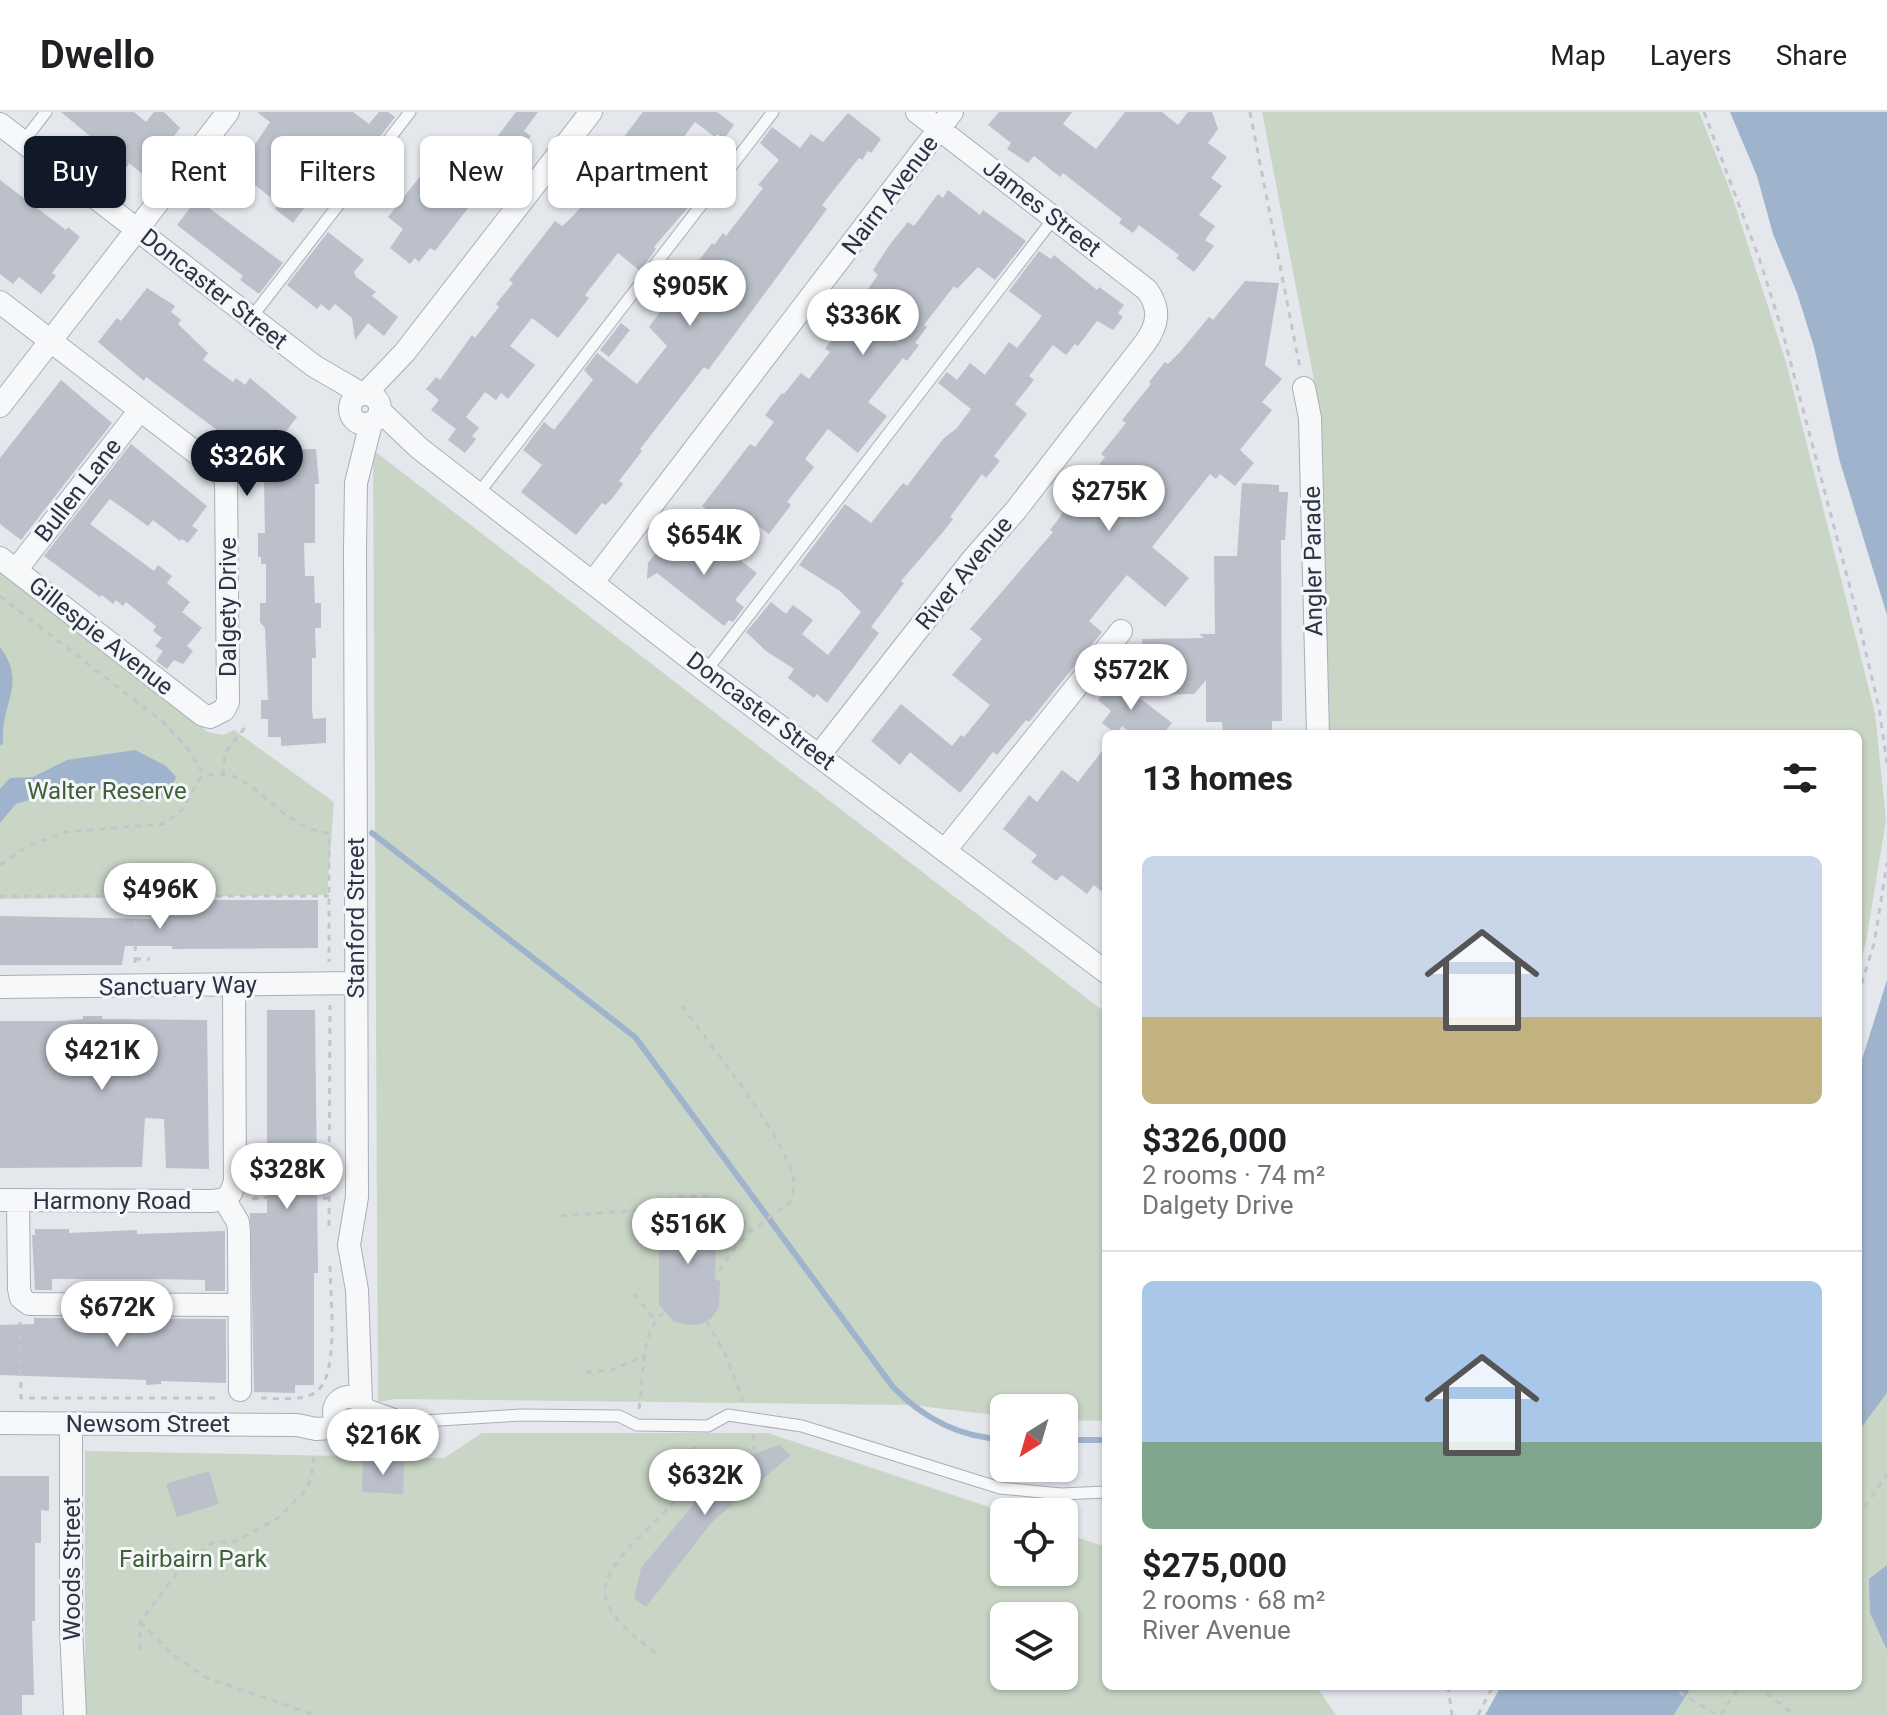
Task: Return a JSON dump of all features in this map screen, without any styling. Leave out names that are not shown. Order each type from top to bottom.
[{"type":"street","points":[[0,406],[228,112]]},
{"type":"street","points":[[366,408],[405,352],[591,112]]},
{"type":"street","name":"James Street","points":[[917,112],[946,121],[1055,217],[1147,290],[1157,312]]},
{"type":"street","name":"Nairn Avenue","points":[[593,582],[946,121]]},
{"type":"street","name":"Doncaster Street","points":[[0,124],[706,671],[1102,969]]},
{"type":"street","name":"Dalgety Drive","points":[[0,302],[221,472],[226,480],[228,702],[217,715],[203,715]]},
{"type":"street","name":"River Avenue","points":[[820,754],[1152,333],[1157,312]]},
{"type":"street","name":"Angler Parade","points":[[1304,388],[1310,418],[1318,730]]},
{"type":"street","name":"Stanford Street","points":[[351,1410],[358,1351],[357,1290],[349,1245],[357,1203],[356,483],[349,442],[366,408]]},
{"type":"street","name":"Bullen Lane","points":[[8,564],[140,410]]},
{"type":"street","name":"Gillespie Avenue","points":[[8,564],[203,715]]},
{"type":"street","points":[[946,849],[1121,631]]},
{"type":"street","name":"Sanctuary Way","points":[[0,987],[234,985],[330,994],[356,983]]},
{"type":"street","points":[[234,985],[235,1181],[231,1193],[224,1199],[238,1222],[239,1232],[240,1390]]},
{"type":"street","name":"Harmony Road","points":[[9,1200],[224,1199]]},
{"type":"street","points":[[9,1200],[19,1289],[21,1298],[29,1304],[239,1305]]},
{"type":"street","name":"Newsom Street","points":[[0,1423],[297,1425],[316,1429],[351,1410]]},
{"type":"street","name":"Woods Street","points":[[71,1424],[71,1628],[75,1715]]},
{"type":"lane","points":[[23,142],[46,112]]},
{"type":"lane","points":[[251,318],[410,112]]},
{"type":"lane","points":[[478,494],[773,112]]},
{"type":"lane","points":[[706,671],[1055,217]]},
{"type":"lane","name":"Newsom Street","points":[[351,1410],[414,1422],[521,1415],[619,1416],[637,1425],[697,1426],[708,1426],[728,1415],[802,1426],[1000,1488],[1061,1494],[1102,1492]]},
{"type":"lane","name":"Newsom Street","points":[[351,1410],[414,1422]]},
{"type":"path","points":[[1250,112],[1304,388]]},
{"type":"path","points":[[1704,112],[1782,330],[1855,606],[1879,708],[1887,763]]},
{"type":"path","points":[[0,596],[163,722],[188,749],[203,773]]},
{"type":"path","points":[[223,775],[225,753],[246,726]]},
{"type":"path","points":[[203,773],[240,779],[284,815],[307,827],[329,833],[330,994]]},
{"type":"path","points":[[0,865],[26,847],[64,832],[163,824],[182,810],[203,773]]},
{"type":"path","points":[[1862,982],[1874,944],[1887,863]]},
{"type":"path","points":[[135,987],[136,894]]},
{"type":"path","points":[[0,896],[329,896]]},
{"type":"path","points":[[135,959],[150,959]]},
{"type":"path","points":[[682,1006],[762,1116],[784,1154],[795,1182],[790,1202],[751,1231],[733,1250],[715,1278]]},
{"type":"path","points":[[252,1199],[275,1196],[292,1200],[329,1198]]},
{"type":"path","points":[[561,1216],[639,1210],[674,1197],[707,1196],[730,1205],[751,1231]]},
{"type":"path","points":[[634,1294],[655,1320]]},
{"type":"path","points":[[637,1425],[646,1355],[655,1320],[664,1312]]},
{"type":"path","points":[[706,1321],[725,1353],[750,1418],[754,1450]]},
{"type":"path","points":[[586,1372],[612,1370],[646,1355]]},
{"type":"path","points":[[655,1653],[618,1619],[606,1599],[606,1583],[619,1560],[677,1498],[691,1477],[697,1426]]},
{"type":"path","points":[[140,1650],[140,1622],[178,1571],[209,1544],[247,1536],[278,1518],[294,1503],[311,1478],[315,1450]]},
{"type":"path","points":[[1862,1511],[1887,1474]]},
{"type":"path","points":[[140,1622],[172,1654],[207,1678],[315,1715]]},
{"type":"path","points":[[1449,1690],[1450,1715]]},
{"type":"path","points":[[1478,1715],[1491,1690]]},
{"type":"path","points":[[1676,1690],[1719,1715],[1736,1690]]},
{"type":"path","points":[[1762,1690],[1795,1715]]},
{"type":"green space","points":[[1262,112],[1699,112],[1731,193],[1786,362],[1875,713],[1886,820],[1862,956],[1862,730],[1323,730],[1320,411]]},
{"type":"green space","points":[[373,450],[1102,1010],[1102,1421],[1078,1420],[1078,1394],[990,1394],[990,1414],[910,1405],[395,1399],[378,1402]]},
{"type":"green space","name":"Walter Reserve","points":[[0,572],[208,732],[223,735],[234,730],[334,802],[327,895],[0,899]]},
{"type":"green space","points":[[1887,1393],[1887,1715],[1674,1715],[1690,1690],[1862,1690],[1862,1427]]},
{"type":"green space","name":"Fairbairn Park","points":[[482,1433],[768,1433],[990,1507],[990,1586],[1078,1586],[1078,1538],[1102,1546],[1102,1690],[1319,1690],[1336,1715],[85,1715],[85,1451],[444,1458]]},
{"type":"water","points":[[1730,112],[1887,112],[1887,615],[1840,462],[1814,347],[1797,293],[1773,234],[1757,176]]},
{"type":"water","points":[[0,647],[12,672],[12,683],[3,744],[0,745]]},
{"type":"water","points":[[135,750],[166,766],[176,777],[172,788],[155,802],[125,800],[104,790],[87,787],[64,789],[16,804],[0,823],[0,789],[10,778],[33,777],[67,760]]},
{"type":"water","points":[[1887,980],[1887,1393],[1862,1427],[1862,1059]]},
{"type":"water","points":[[1887,1565],[1887,1650],[1870,1613],[1869,1579]]},
{"type":"water","points":[[1499,1690],[1690,1690],[1674,1715],[1485,1715]]},
{"type":"building","points":[[61,112],[134,112],[146,122],[154,112],[164,112],[180,128],[174,136],[142,136],[142,174],[129,163],[126,166],[126,136],[90,136]]},
{"type":"building","points":[[257,112],[353,112],[369,124],[379,112],[388,112],[395,117],[381,136],[271,136],[271,198],[255,185],[255,144],[270,122]]},
{"type":"building","points":[[516,112],[538,112],[524,131],[531,136],[498,136]]},
{"type":"building","points":[[643,112],[717,112],[734,125],[726,136],[714,136],[695,122],[684,136],[624,136]]},
{"type":"building","points":[[999,112],[1072,112],[1063,124],[1096,149],[1125,112],[1162,112],[1178,125],[1188,112],[1212,112],[1218,129],[1208,143],[1227,157],[1211,178],[1222,186],[1199,215],[1215,226],[1205,240],[1214,246],[1194,272],[1176,258],[1179,255],[1139,225],[1133,233],[1119,223],[1122,219],[1063,173],[1060,177],[1034,156],[1028,163],[1007,149],[1011,143],[988,125]]},
{"type":"building","points":[[848,113],[881,139],[871,153],[868,151],[862,160],[859,158],[822,205],[827,209],[723,350],[708,370],[704,367],[640,449],[642,451],[619,481],[623,484],[611,500],[605,505],[602,503],[576,535],[521,492],[542,465],[523,450],[544,422],[554,430],[593,380],[584,370],[597,353],[637,384],[667,346],[649,327],[712,243],[714,245],[723,233],[726,236],[763,188],[758,185],[779,160],[760,143],[772,127],[800,148],[811,134],[823,142]]},
{"type":"building","points":[[420,177],[420,208],[468,208],[435,251],[430,248],[419,262],[415,258],[410,264],[390,248],[403,229],[388,217],[395,208],[404,208],[404,197]]},
{"type":"building","points":[[0,180],[24,198],[24,208],[37,208],[80,237],[52,273],[56,276],[41,294],[19,277],[13,284],[0,274]]},
{"type":"building","points":[[948,190],[980,215],[983,210],[1026,241],[995,280],[978,267],[957,289],[954,286],[924,325],[927,327],[915,343],[919,345],[907,361],[903,358],[868,402],[887,416],[858,453],[828,429],[805,459],[814,467],[787,502],[791,505],[769,534],[750,520],[739,535],[702,506],[750,444],[755,447],[774,422],[765,415],[782,393],[801,373],[809,379],[830,352],[825,349],[878,275],[873,270],[891,243],[908,222],[914,226],[938,194],[943,198]]},
{"type":"building","points":[[190,208],[209,208],[283,263],[259,294],[240,280],[243,276],[177,225]]},
{"type":"building","points":[[276,208],[304,208],[293,223]]},
{"type":"building","points":[[580,208],[688,208],[654,247],[656,249],[640,271],[618,253],[585,295],[589,298],[558,338],[532,318],[510,346],[535,365],[508,399],[501,393],[496,400],[485,392],[466,417],[479,428],[472,436],[476,439],[465,453],[448,440],[456,429],[431,410],[439,400],[426,389],[436,377],[440,380],[472,335],[475,338],[499,307],[496,304],[513,283],[509,280],[555,221],[562,226]]},
{"type":"building","points":[[328,232],[364,260],[354,272],[356,277],[376,292],[372,296],[398,317],[384,336],[368,323],[355,340],[352,318],[335,304],[329,311],[321,304],[317,309],[287,285]]},
{"type":"building","points":[[1039,251],[1051,259],[1054,255],[1097,290],[1099,287],[1124,305],[1118,313],[1123,317],[1113,330],[1097,321],[1078,346],[1075,344],[1066,355],[1053,345],[1029,376],[1034,380],[1015,404],[1027,414],[994,456],[1000,461],[986,478],[982,474],[950,517],[953,519],[901,581],[904,583],[871,627],[879,633],[827,703],[817,694],[814,698],[788,678],[794,669],[766,651],[746,632],[771,602],[786,614],[793,605],[813,620],[802,634],[828,655],[861,612],[840,591],[799,565],[845,504],[871,523],[903,483],[907,486],[943,439],[957,428],[971,409],[938,383],[947,372],[957,380],[970,363],[985,375],[1009,342],[1017,348],[1042,316],[1009,291]]},
{"type":"building","points":[[1245,281],[1279,283],[1265,365],[1282,379],[1262,402],[1272,410],[1240,450],[1254,463],[1235,486],[1220,474],[1216,479],[1210,474],[1152,547],[1189,578],[1165,607],[1127,575],[1089,621],[1102,632],[1029,722],[1026,720],[997,755],[993,752],[960,793],[910,752],[900,765],[871,741],[901,704],[952,746],[961,735],[964,737],[990,705],[952,675],[982,639],[970,629],[1053,532],[1050,530],[1105,457],[1101,454],[1126,423],[1122,420],[1151,384],[1149,382],[1165,362],[1168,364],[1180,352],[1209,317],[1213,320]]},
{"type":"building","points":[[147,288],[175,306],[171,312],[181,320],[178,324],[208,353],[203,360],[233,382],[236,378],[245,385],[250,378],[297,417],[272,450],[316,449],[319,484],[315,484],[315,543],[304,543],[305,576],[314,576],[315,603],[321,603],[321,628],[315,628],[316,658],[312,658],[312,709],[313,719],[326,718],[326,743],[281,746],[281,737],[268,737],[268,719],[261,719],[261,700],[268,700],[265,628],[260,622],[260,603],[266,603],[266,564],[261,564],[261,557],[258,557],[258,533],[265,533],[264,482],[260,462],[146,377],[144,381],[98,342],[117,318],[121,321]]},
{"type":"building","points":[[621,323],[630,330],[609,357],[600,350]]},
{"type":"building","points":[[61,380],[112,423],[21,540],[0,524],[0,458]]},
{"type":"building","points":[[131,444],[207,506],[192,526],[198,530],[188,543],[182,539],[180,541],[153,520],[148,526],[110,499],[90,524],[154,571],[158,565],[172,576],[167,583],[190,602],[182,612],[202,628],[187,646],[193,651],[183,664],[174,660],[167,669],[156,661],[163,651],[155,646],[162,638],[153,631],[156,626],[126,602],[123,606],[116,600],[113,604],[102,595],[100,597],[44,556]]},
{"type":"building","points":[[1242,483],[1279,485],[1279,492],[1288,492],[1285,540],[1281,540],[1282,721],[1272,721],[1272,730],[1223,730],[1222,722],[1206,722],[1206,680],[1194,694],[1143,695],[1142,639],[1204,638],[1199,634],[1215,634],[1214,556],[1237,556]]},
{"type":"building","points":[[671,533],[709,562],[722,546],[757,573],[735,600],[744,607],[733,622],[729,620],[724,626],[657,573],[647,579],[648,563]]},
{"type":"building","points":[[1115,679],[1172,723],[1166,730],[1128,730],[1122,726],[1119,730],[1111,730],[1102,723],[1111,711],[1098,700]]},
{"type":"building","points":[[1102,751],[1102,892],[1094,885],[1087,894],[1062,875],[1056,881],[1031,862],[1037,855],[1003,829],[1029,795],[1037,802],[1062,770],[1078,782]]},
{"type":"building","points":[[153,900],[318,900],[318,948],[172,949],[172,946],[125,946],[122,965],[0,965],[0,916],[153,919]]},
{"type":"building","points":[[267,1010],[315,1010],[318,1273],[314,1273],[314,1385],[295,1385],[295,1393],[254,1392],[250,1213],[267,1213]]},
{"type":"building","points":[[83,1016],[207,1020],[209,1169],[166,1168],[164,1119],[145,1118],[142,1167],[0,1168],[0,1021],[65,1021],[83,1019]]},
{"type":"building","points":[[703,1207],[716,1223],[715,1280],[720,1281],[719,1307],[712,1318],[688,1325],[674,1322],[659,1305],[659,1226],[674,1208]]},
{"type":"building","points":[[35,1229],[69,1229],[69,1233],[137,1230],[137,1234],[225,1231],[225,1291],[205,1291],[205,1280],[152,1279],[52,1279],[52,1290],[35,1290],[32,1235],[35,1235]]},
{"type":"building","points":[[34,1318],[226,1319],[226,1383],[161,1381],[161,1384],[146,1385],[146,1380],[0,1375],[0,1325],[34,1324]]},
{"type":"building","points":[[779,1445],[791,1455],[712,1522],[646,1607],[634,1599],[641,1568],[711,1483],[726,1470],[728,1459],[739,1459]]},
{"type":"building","points":[[363,1461],[404,1462],[403,1494],[362,1492]]},
{"type":"building","points":[[209,1471],[219,1504],[177,1517],[166,1484]]},
{"type":"building","points":[[0,1476],[49,1476],[49,1511],[41,1510],[41,1543],[35,1543],[35,1621],[32,1621],[34,1695],[22,1695],[22,1715],[0,1715]]},
{"type":"waterway","points":[[372,833],[635,1037],[893,1387],[930,1417],[958,1430],[990,1438]]},
{"type":"waterway","points":[[1078,1440],[1102,1440]]}]
